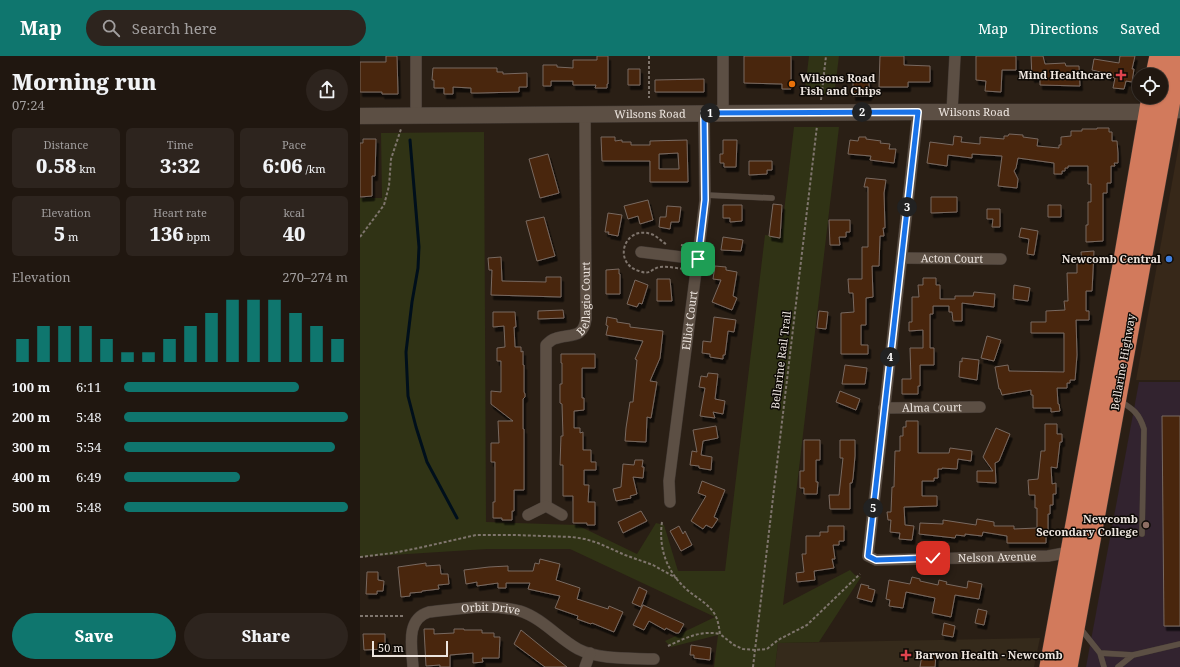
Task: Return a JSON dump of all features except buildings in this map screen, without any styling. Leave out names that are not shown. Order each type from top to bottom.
[{"type":"highway","points":[[1157,68],[1160,56]]},
{"type":"highway","name":"Bellarine Highway","points":[[1050,667],[1123,266],[1162,108],[1178,56]]},
{"type":"highway","name":"Bellarine Highway","points":[[1067,667],[1116,399],[1162,108]]},
{"type":"street","points":[[416,56],[416,116]]},
{"type":"street","points":[[723,56],[723,113]]},
{"type":"street","points":[[952,112],[955,56]]},
{"type":"street","name":"Wilsons Road","points":[[360,116],[952,112],[1162,108]]},
{"type":"street","points":[[884,408],[918,112]]},
{"type":"street","name":"Elliot Court","points":[[670,502],[669,480],[705,195],[704,113]]},
{"type":"street","name":"Bellagio Court","points":[[546,506],[546,345],[552,340],[578,334],[583,330],[586,319],[585,114]]},
{"type":"street","points":[[641,252],[698,259]]},
{"type":"street","name":"Acton Court","points":[[902,258],[1001,259]]},
{"type":"street","name":"Alma Court","points":[[884,408],[980,407]]},
{"type":"street","name":"Nelson Avenue","points":[[884,408],[868,556],[876,560],[1048,556],[1070,552]]},
{"type":"street","points":[[528,514],[546,506],[562,515]]},
{"type":"street","name":"Orbit Drive","points":[[413,667],[413,624],[423,613],[491,606],[520,611],[534,617],[579,649],[590,654],[607,657],[654,659]]},
{"type":"street","points":[[585,667],[590,654]]},
{"type":"lane","points":[[705,195],[772,198]]},
{"type":"lane","points":[[1116,399],[1135,411],[1141,419],[1144,429],[1142,534]]},
{"type":"lane","points":[[1075,624],[1087,636],[1100,653],[1104,667]]},
{"type":"lane","points":[[1100,653],[1133,655],[1180,644]]},
{"type":"lane","points":[[1118,667],[1133,655]]},
{"type":"path","points":[[649,56],[649,98]]},
{"type":"path","name":"Bellarine Rail Trail","points":[[754,667],[826,56]]},
{"type":"path","points":[[360,237],[384,205],[389,186],[391,159],[402,129]]},
{"type":"path","points":[[662,522],[661,535],[666,563],[678,580],[691,593],[707,604],[713,611],[716,616],[720,634]]},
{"type":"path","points":[[360,557],[393,553],[476,535],[572,537],[598,543],[653,565],[678,580]]},
{"type":"path","points":[[668,646],[700,633],[711,632],[720,634],[741,648],[755,650],[767,649],[778,640],[807,625],[860,574]]},
{"type":"path","points":[[360,616],[405,616]]},
{"type":"shaded area","name":"Newcomb Central","points":[[1180,139],[1180,380],[1136,380]]},
{"type":"shaded area","name":"Newcomb Secondary College","points":[[1139,382],[1180,382],[1180,667],[1086,667]]},
{"type":"shaded area","name":"Barwon Health - Newcomb","points":[[1040,638],[1034,667],[775,667],[778,643]]},
{"type":"green space","points":[[809,56],[839,56],[834,96],[805,90]]},
{"type":"green space","points":[[794,127],[839,127],[783,605],[850,570],[855,575],[861,577],[819,642],[778,643],[775,667],[714,667],[718,635],[671,647],[665,641],[715,617],[570,549],[487,549],[360,557],[360,198],[382,198],[381,133],[484,132],[486,522],[577,525],[637,554],[656,523],[664,525],[678,571],[725,571],[765,235],[781,237]]},
{"type":"waterway","points":[[410,140],[419,247],[418,268],[406,352],[408,396],[427,462],[457,518]]},
{"type":"place","name":"Mind Healthcare","points":[[1121,75]]},
{"type":"place","name":"Wilsons Road Fish and Chips","points":[[792,84]]},
{"type":"place","name":"Newcomb Central","points":[[1169,259]]},
{"type":"place","name":"Newcomb Secondary College","points":[[1146,525]]},
{"type":"place","name":"Barwon Health - Newcomb","points":[[906,655]]},
{"type":"route","points":[[698,259],[705,200],[704,113],[918,112],[868,556],[876,560],[933,558]]}]
